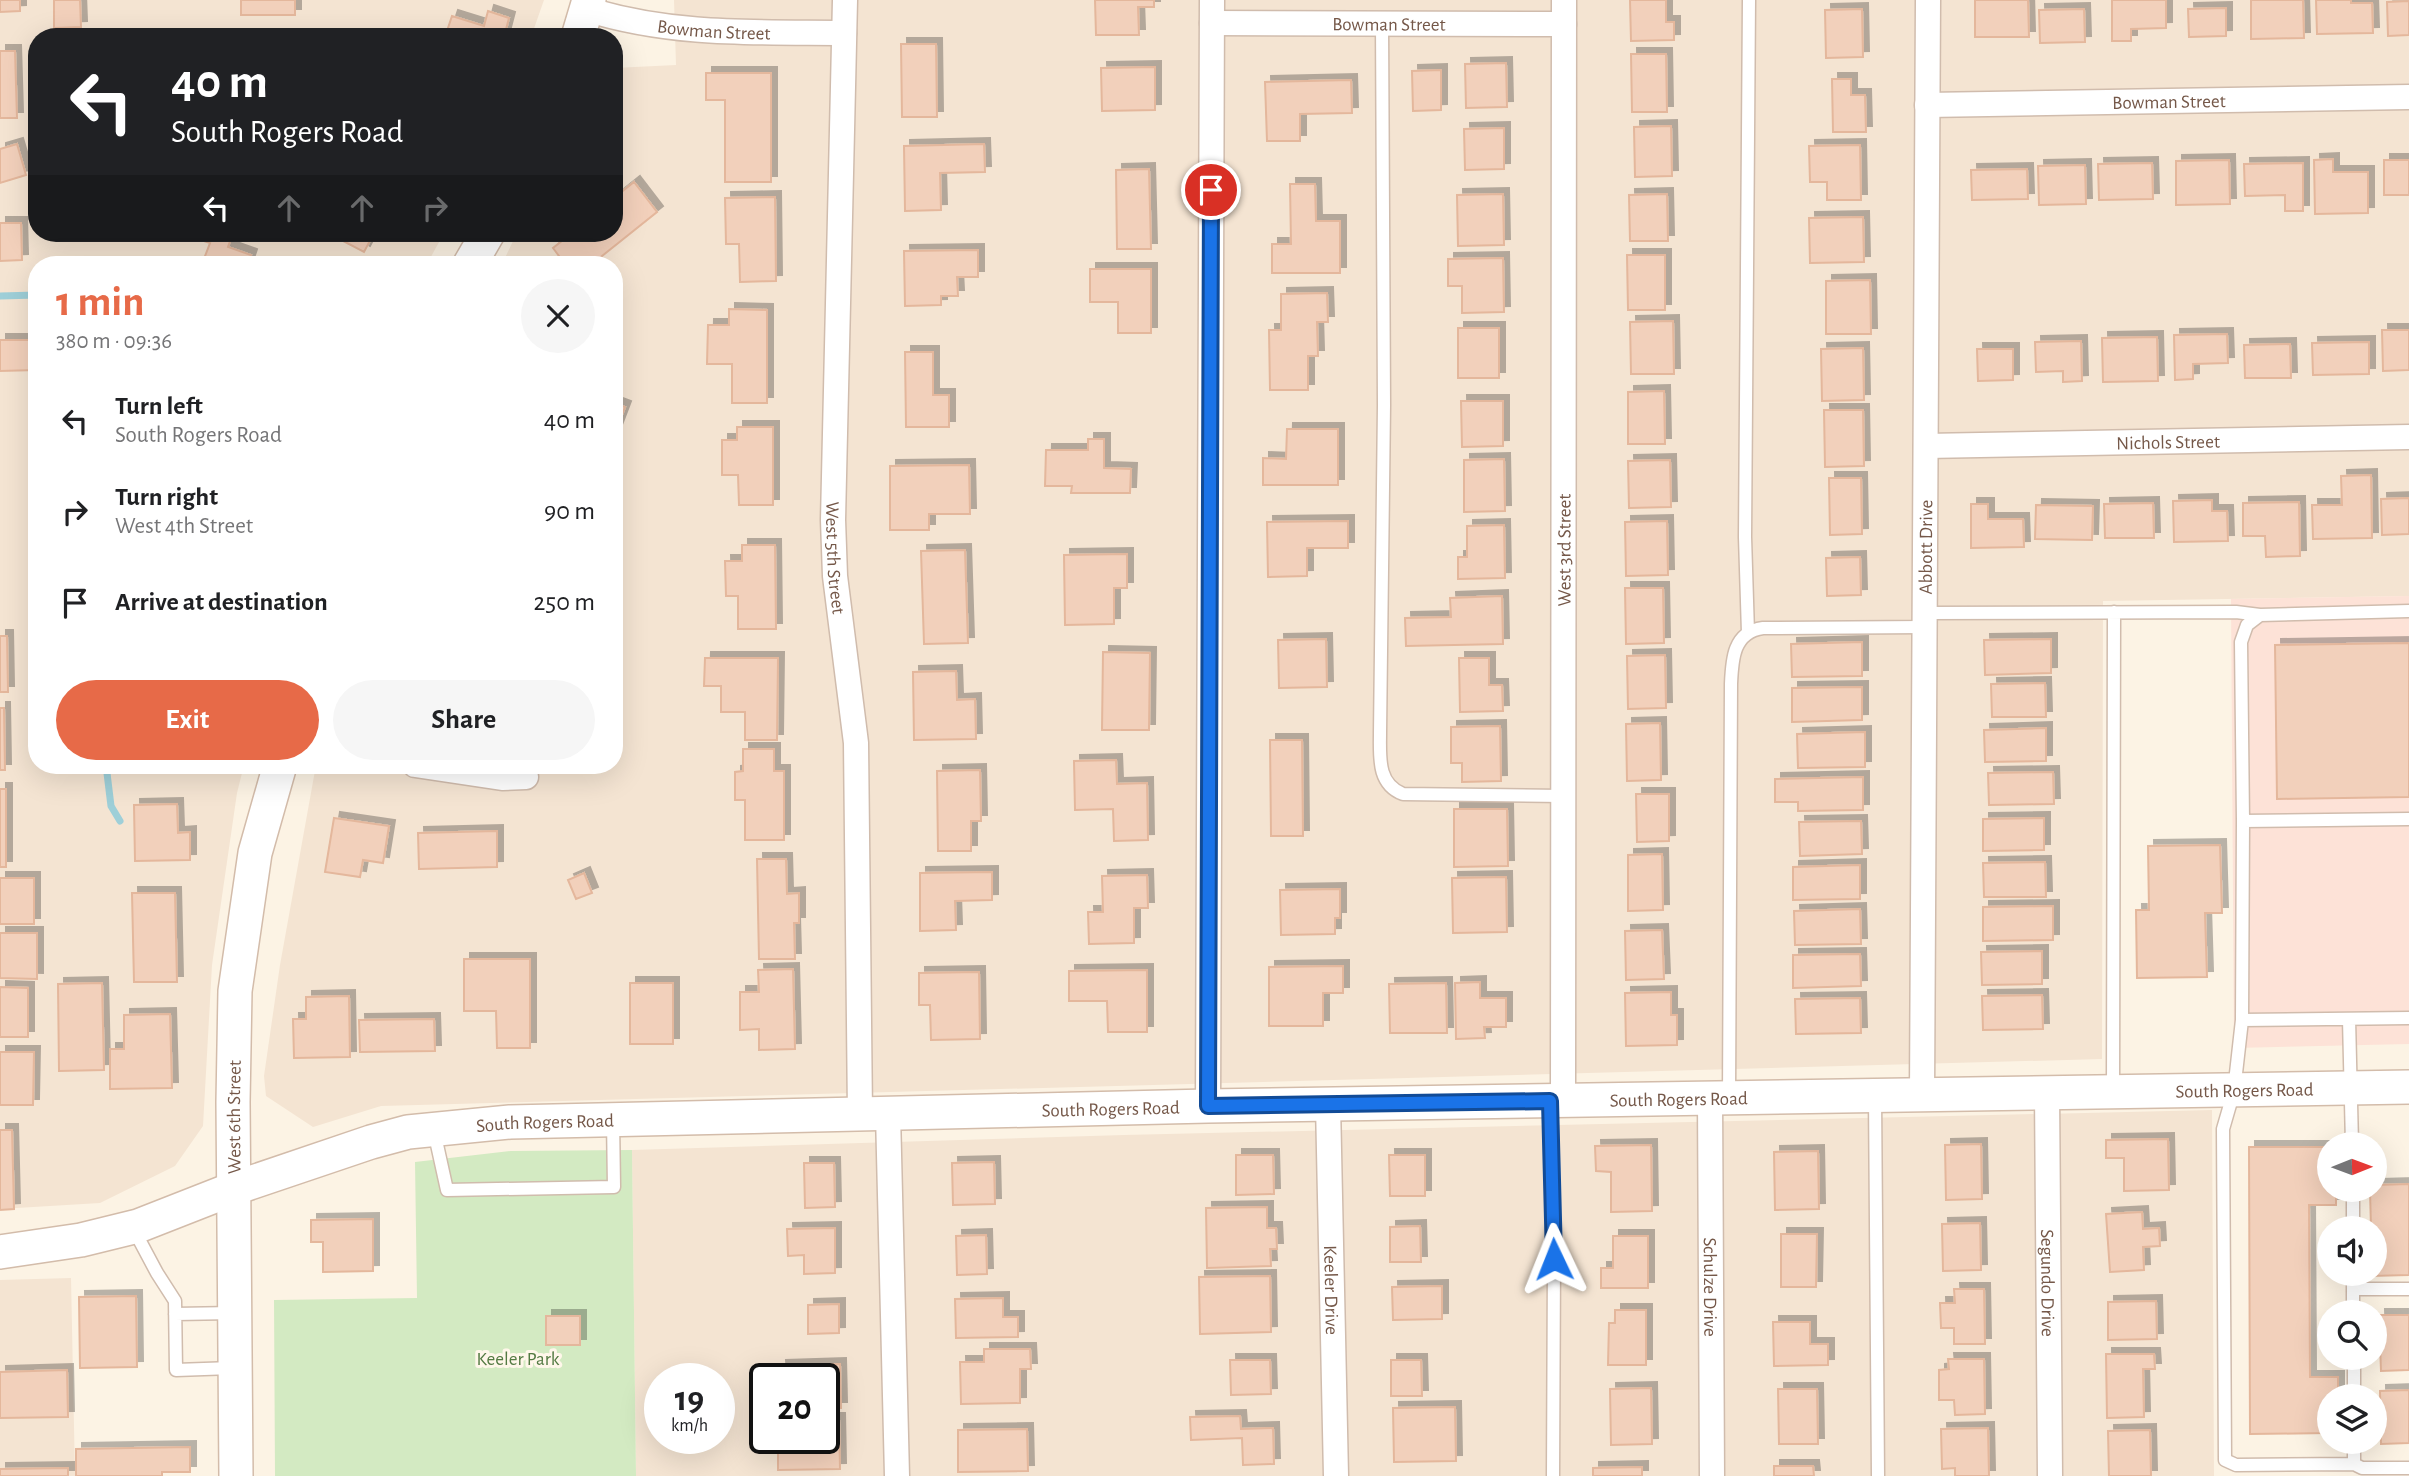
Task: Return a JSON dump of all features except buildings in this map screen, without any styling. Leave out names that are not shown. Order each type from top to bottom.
[{"type":"street","name":"West 5th Street","points":[[845,0],[833,520],[835,576],[856,743],[874,1115]]},
{"type":"street","name":"Abbott Drive","points":[[1922,1095],[1928,0]]},
{"type":"street","name":"Bowman Street","points":[[1212,12],[1382,24],[1564,12]]},
{"type":"street","points":[[1208,1106],[1212,12]]},
{"type":"street","name":"West 3rd Street","points":[[1556,1101],[1563,796],[1564,12]]},
{"type":"street","name":"Bowman Street","points":[[584,15],[702,31],[845,33]]},
{"type":"street","name":"Bowman Street","points":[[1927,105],[2409,97]]},
{"type":"street","name":"Nichols Street","points":[[1926,446],[2409,437]]},
{"type":"street","name":"West 6th Street","points":[[236,1476],[233,1102],[235,991],[255,853],[277,774]]},
{"type":"street","points":[[475,774],[502,778],[526,777]]},
{"type":"street","name":"South Rogers Road","points":[[0,1252],[81,1240],[133,1228],[235,1188],[408,1132],[510,1122],[1208,1106],[2409,1087]]},
{"type":"street","name":"Segundo Drive","points":[[2047,1091],[2050,1476]]},
{"type":"street","name":"Schulze Drive","points":[[1712,1476],[1719,1098]]},
{"type":"street","name":"Keeler Drive","points":[[1328,1104],[1336,1476]]},
{"type":"street","points":[[874,1115],[897,1476]]},
{"type":"lane","points":[[1748,633],[1745,537],[1749,0]]},
{"type":"lane","points":[[1382,24],[1382,772],[1389,786],[1403,794],[1563,796]]},
{"type":"lane","points":[[1719,1098],[1732,657],[1738,643],[1748,633],[1763,628],[2114,612],[2236,612],[2260,615],[2409,611]]},
{"type":"lane","points":[[2113,1091],[2114,612]]},
{"type":"lane","points":[[2260,615],[2247,625],[2241,642],[2242,1020],[2234,1091],[2223,1129],[2225,1460],[2236,1465],[2354,1464],[2362,1468],[2409,1468]]},
{"type":"lane","points":[[2243,821],[2409,820]]},
{"type":"lane","points":[[2242,1020],[2409,1018]]},
{"type":"lane","points":[[2349,1019],[2352,1132]]},
{"type":"lane","points":[[1875,1096],[1878,1476]]},
{"type":"lane","points":[[1553,1476],[1556,1101]]},
{"type":"lane","points":[[434,1130],[446,1190],[614,1187],[613,1120]]},
{"type":"lane","points":[[133,1228],[175,1301],[176,1370],[236,1368]]},
{"type":"lane","points":[[2353,1300],[2353,1289],[2409,1289]]},
{"type":"lane","points":[[175,1314],[236,1313]]},
{"type":"lane","points":[[2354,1454],[2354,1464]]},
{"type":"shaded area","points":[[0,0],[544,0],[534,28],[28,28],[28,242],[439,242],[431,256],[28,256],[28,774],[242,774],[212,965],[203,1126],[175,1166],[100,1203],[0,1209]]},
{"type":"shaded area","points":[[674,0],[2409,0],[2409,596],[2103,601],[2102,1059],[381,1106],[313,1127],[266,1096],[264,1076],[280,965],[314,774],[623,774],[623,256],[506,256],[513,242],[623,242],[623,68],[676,65]]},
{"type":"shaded area","points":[[2409,596],[2409,1044],[2234,1048],[2231,599]]},
{"type":"shaded area","points":[[2212,1110],[2214,1476],[636,1476],[632,1150],[1124,1135]]},
{"type":"shaded area","points":[[71,1278],[75,1476],[0,1476],[0,1280]]},
{"type":"green space","name":"Keeler Park","points":[[632,1150],[636,1476],[275,1476],[274,1300],[417,1298],[415,1162],[511,1151]]},
{"type":"waterway","points":[[0,296],[28,295]]},
{"type":"waterway","points":[[107,774],[111,806],[120,821]]},
{"type":"route","points":[[1211,190],[1208,1106],[1550,1101],[1554,1259]]}]
